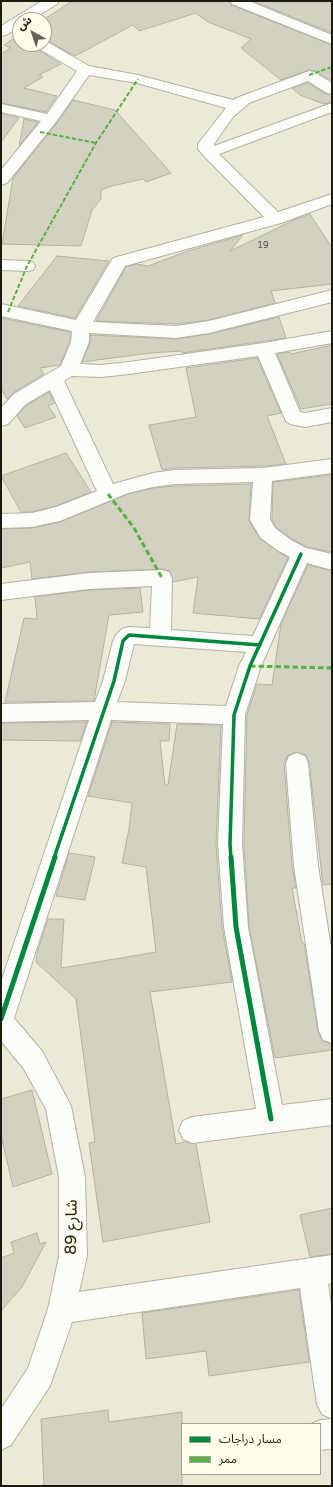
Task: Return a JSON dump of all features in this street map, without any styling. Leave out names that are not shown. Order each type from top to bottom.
[{"type":"street","points":[[35,12],[52,1]]},
{"type":"street","points":[[237,1],[332,40]]},
{"type":"street","points":[[260,11],[274,1]]},
{"type":"street","points":[[52,50],[85,70],[138,80],[236,106]]},
{"type":"street","points":[[1,180],[51,119],[85,70]]},
{"type":"street","points":[[276,219],[209,153],[206,149],[206,144],[228,114],[244,100],[309,74],[332,90]]},
{"type":"street","points":[[209,153],[332,107]]},
{"type":"street","points":[[1,108],[51,119]]},
{"type":"street","points":[[69,370],[80,342],[81,327],[119,262],[276,219],[332,199]]},
{"type":"street","points":[[1,265],[27,266]]},
{"type":"street","points":[[1,310],[81,327],[176,332],[222,324],[332,296]]},
{"type":"street","points":[[4,410],[69,370],[101,371],[264,349],[332,337]]},
{"type":"street","points":[[264,349],[293,416],[297,419],[305,420],[332,415]]},
{"type":"street","points":[[54,380],[108,494]]},
{"type":"street","points":[[1,521],[32,520],[60,514],[124,487],[153,480],[175,477],[262,475],[332,466]]},
{"type":"street","points":[[262,475],[260,520],[268,533],[284,545],[301,554],[332,562]]},
{"type":"street","points":[[271,1119],[236,927],[230,844],[234,715],[250,666],[301,554]]},
{"type":"street","points":[[1,592],[89,581],[162,578],[160,636]]},
{"type":"street","points":[[1,1019],[102,711],[114,681],[123,641],[129,635],[160,636],[260,645]]},
{"type":"street","points":[[1,713],[102,711],[234,715]]},
{"type":"street","points":[[297,763],[306,866],[332,1031]]},
{"type":"street","name":"شارع 89","points":[[1,1022],[33,1060],[58,1106],[72,1177],[73,1256],[62,1309],[40,1376],[1,1435]]},
{"type":"street","points":[[192,1130],[332,1112]]},
{"type":"street","points":[[62,1309],[322,1271],[332,1404]]},
{"type":"street","points":[[321,1435],[332,1434]]},
{"type":"building","points":[[72,1],[229,1],[231,5],[332,45],[332,81],[315,71],[309,70],[281,80],[241,48],[251,39],[208,22],[196,13],[139,31],[133,25],[75,56],[52,43],[52,14]]},
{"type":"building","points":[[253,1],[332,1],[332,33]]},
{"type":"building","points":[[12,40],[12,52],[42,52],[61,64],[39,75],[43,77],[24,88],[57,96],[46,112],[1,103],[1,54],[11,48],[4,45]]},
{"type":"building","points":[[308,83],[326,94],[332,95],[332,102],[324,104],[300,95],[292,88]]},
{"type":"building","points":[[73,100],[115,110],[171,173],[146,182],[143,179],[101,190],[101,199],[92,210],[81,246],[2,244],[13,178],[57,123]]},
{"type":"building","points":[[1,114],[19,118],[1,142]]},
{"type":"building","points":[[24,119],[38,122],[19,146]]},
{"type":"building","points":[[310,214],[332,248],[332,284],[271,291],[275,303],[209,320],[176,324],[96,321],[126,267],[137,264],[148,266],[188,251],[243,235],[230,251],[294,220]]},
{"type":"building","points":[[57,256],[109,261],[75,318],[18,306]]},
{"type":"building","points":[[279,317],[286,338],[182,353],[182,351],[151,353],[82,362],[90,343],[90,335],[176,339],[209,334]]},
{"type":"building","points":[[1,318],[70,332],[70,342],[60,365],[40,368],[44,374],[13,393],[7,399],[1,389]]},
{"type":"building","points":[[332,345],[332,404],[301,409],[277,354],[290,352],[291,354]]},
{"type":"building","points":[[257,358],[281,413],[267,416],[286,464],[175,468],[162,470],[149,425],[196,417],[186,368]]},
{"type":"building","points":[[49,392],[55,403],[48,406],[56,417],[25,428],[17,416],[27,405]]},
{"type":"building","points":[[66,453],[91,492],[56,506],[32,512],[21,512],[1,476]]},
{"type":"building","points":[[332,475],[332,552],[307,547],[292,539],[276,527],[272,519],[273,482]]},
{"type":"building","points":[[251,484],[249,521],[260,539],[288,558],[259,619],[193,613],[198,577],[173,582],[170,571],[162,569],[89,572],[32,579],[30,562],[1,568],[1,529],[32,528],[60,522],[128,494],[153,488]]},
{"type":"building","points":[[308,565],[332,571],[332,884],[323,885],[309,762],[306,755],[296,752],[288,755],[284,763],[292,866],[296,888],[292,888],[302,943],[304,943],[318,1031],[322,1041],[332,1044],[332,1050],[275,1058],[249,927],[244,844],[247,715],[257,684],[272,685],[281,624]]},
{"type":"building","points":[[140,588],[143,612],[109,615],[94,701],[5,702],[24,618],[37,619],[35,597],[89,590]]},
{"type":"building","points":[[87,722],[80,741],[1,740],[1,723]]},
{"type":"building","points":[[112,722],[170,724],[169,741],[160,741],[165,785],[168,785],[177,724],[221,725],[216,844],[222,927],[232,982],[150,992],[176,1144],[186,1142],[196,1144],[210,1222],[103,1242],[89,1143],[95,1142],[76,999],[36,962],[37,953],[48,919],[64,919],[61,968],[156,952],[146,867],[122,863],[129,829],[132,803],[88,796]]},
{"type":"building","points":[[69,853],[95,857],[85,900],[56,896]]},
{"type":"building","points":[[32,1090],[52,1174],[13,1187],[1,1135],[1,1099]]},
{"type":"building","points":[[332,1208],[332,1254],[310,1257],[300,1215]]},
{"type":"building","points":[[37,1233],[40,1244],[46,1242],[22,1287],[1,1311],[1,1258],[14,1253],[11,1242]]},
{"type":"building","points":[[299,1290],[309,1362],[209,1376],[206,1351],[146,1359],[142,1313]]},
{"type":"building","points":[[108,1410],[109,1422],[182,1412],[182,1486],[44,1486],[41,1419]]},
{"type":"marked path","points":[[309,75],[332,67]]},
{"type":"marked path","points":[[8,312],[27,266],[96,143],[138,79]]},
{"type":"marked path","points":[[40,132],[96,143]]},
{"type":"marked path","points":[[108,494],[134,528],[162,578]]},
{"type":"marked path","points":[[250,666],[332,668]]},
{"type":"cycle path","points":[[271,1119],[236,927],[230,844],[234,715],[250,666],[301,554]]},
{"type":"cycle path","points":[[1,1019],[114,681],[123,641],[129,635],[260,645]]}]
